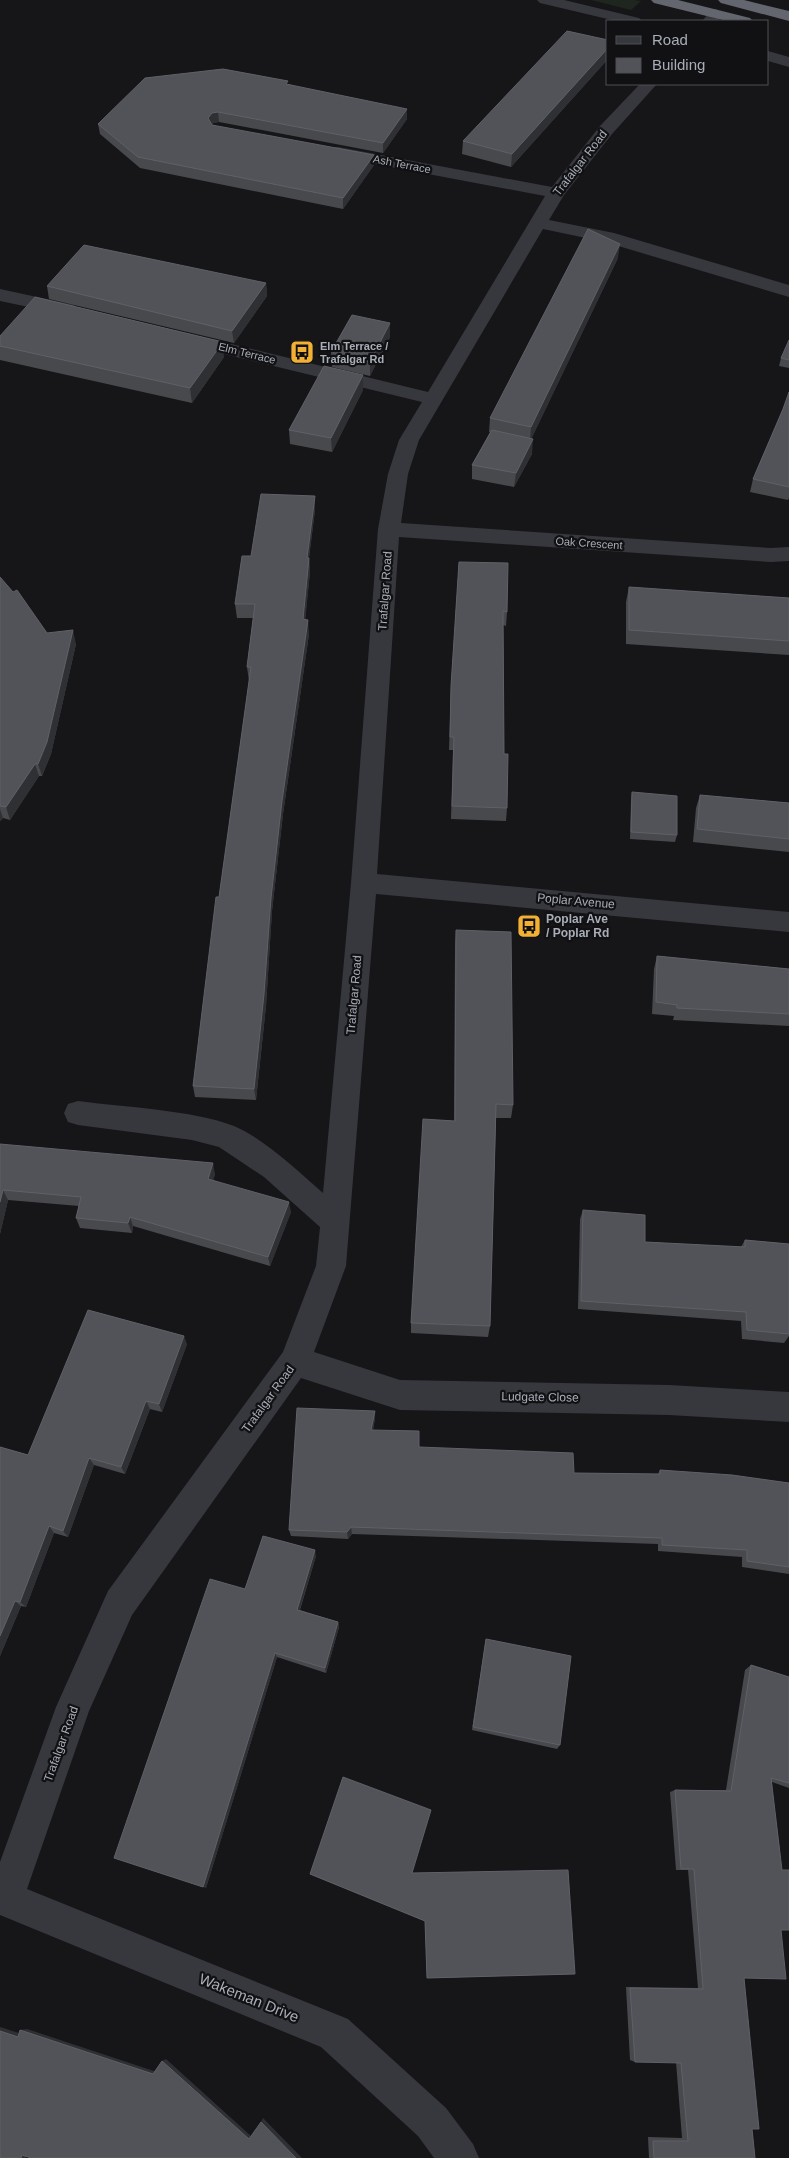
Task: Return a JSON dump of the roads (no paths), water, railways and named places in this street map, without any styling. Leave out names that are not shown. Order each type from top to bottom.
[{"type":"highway","points":[[659,0],[713,18],[734,20]]},
{"type":"highway","points":[[713,18],[727,0],[787,26]]},
{"type":"street","points":[[545,0],[630,20]]},
{"type":"street","points":[[769,56],[789,62]]},
{"type":"street","name":"Trafalgar Road","points":[[2,1898],[73,1707],[120,1603],[295,1361],[331,1266],[364,883],[389,529],[398,474],[409,440],[556,193],[606,130],[648,85]]},
{"type":"street","name":"Ash Terrace","points":[[325,149],[556,193]]},
{"type":"street","points":[[538,223],[608,237],[789,290]]},
{"type":"street","points":[[0,295],[89,315]]},
{"type":"street","name":"Elm Terrace","points":[[166,334],[434,399]]},
{"type":"street","name":"Oak Crescent","points":[[389,529],[771,555],[789,554]]},
{"type":"street","name":"Poplar Avenue","points":[[364,883],[623,904],[789,922]]},
{"type":"street","points":[[78,1113],[192,1128],[226,1136],[274,1168],[335,1222]]},
{"type":"street","name":"Ludgate Close","points":[[295,1361],[400,1395],[669,1400],[789,1408]]},
{"type":"street","name":"Wakeman Drive","points":[[2,1898],[334,2033],[432,2122],[459,2158]]},
{"type":"place","name":"Elm Terrace / Trafalgar Rd","points":[[302,352]]},
{"type":"place","name":"Poplar Ave / Poplar Rd","points":[[529,926]]}]
